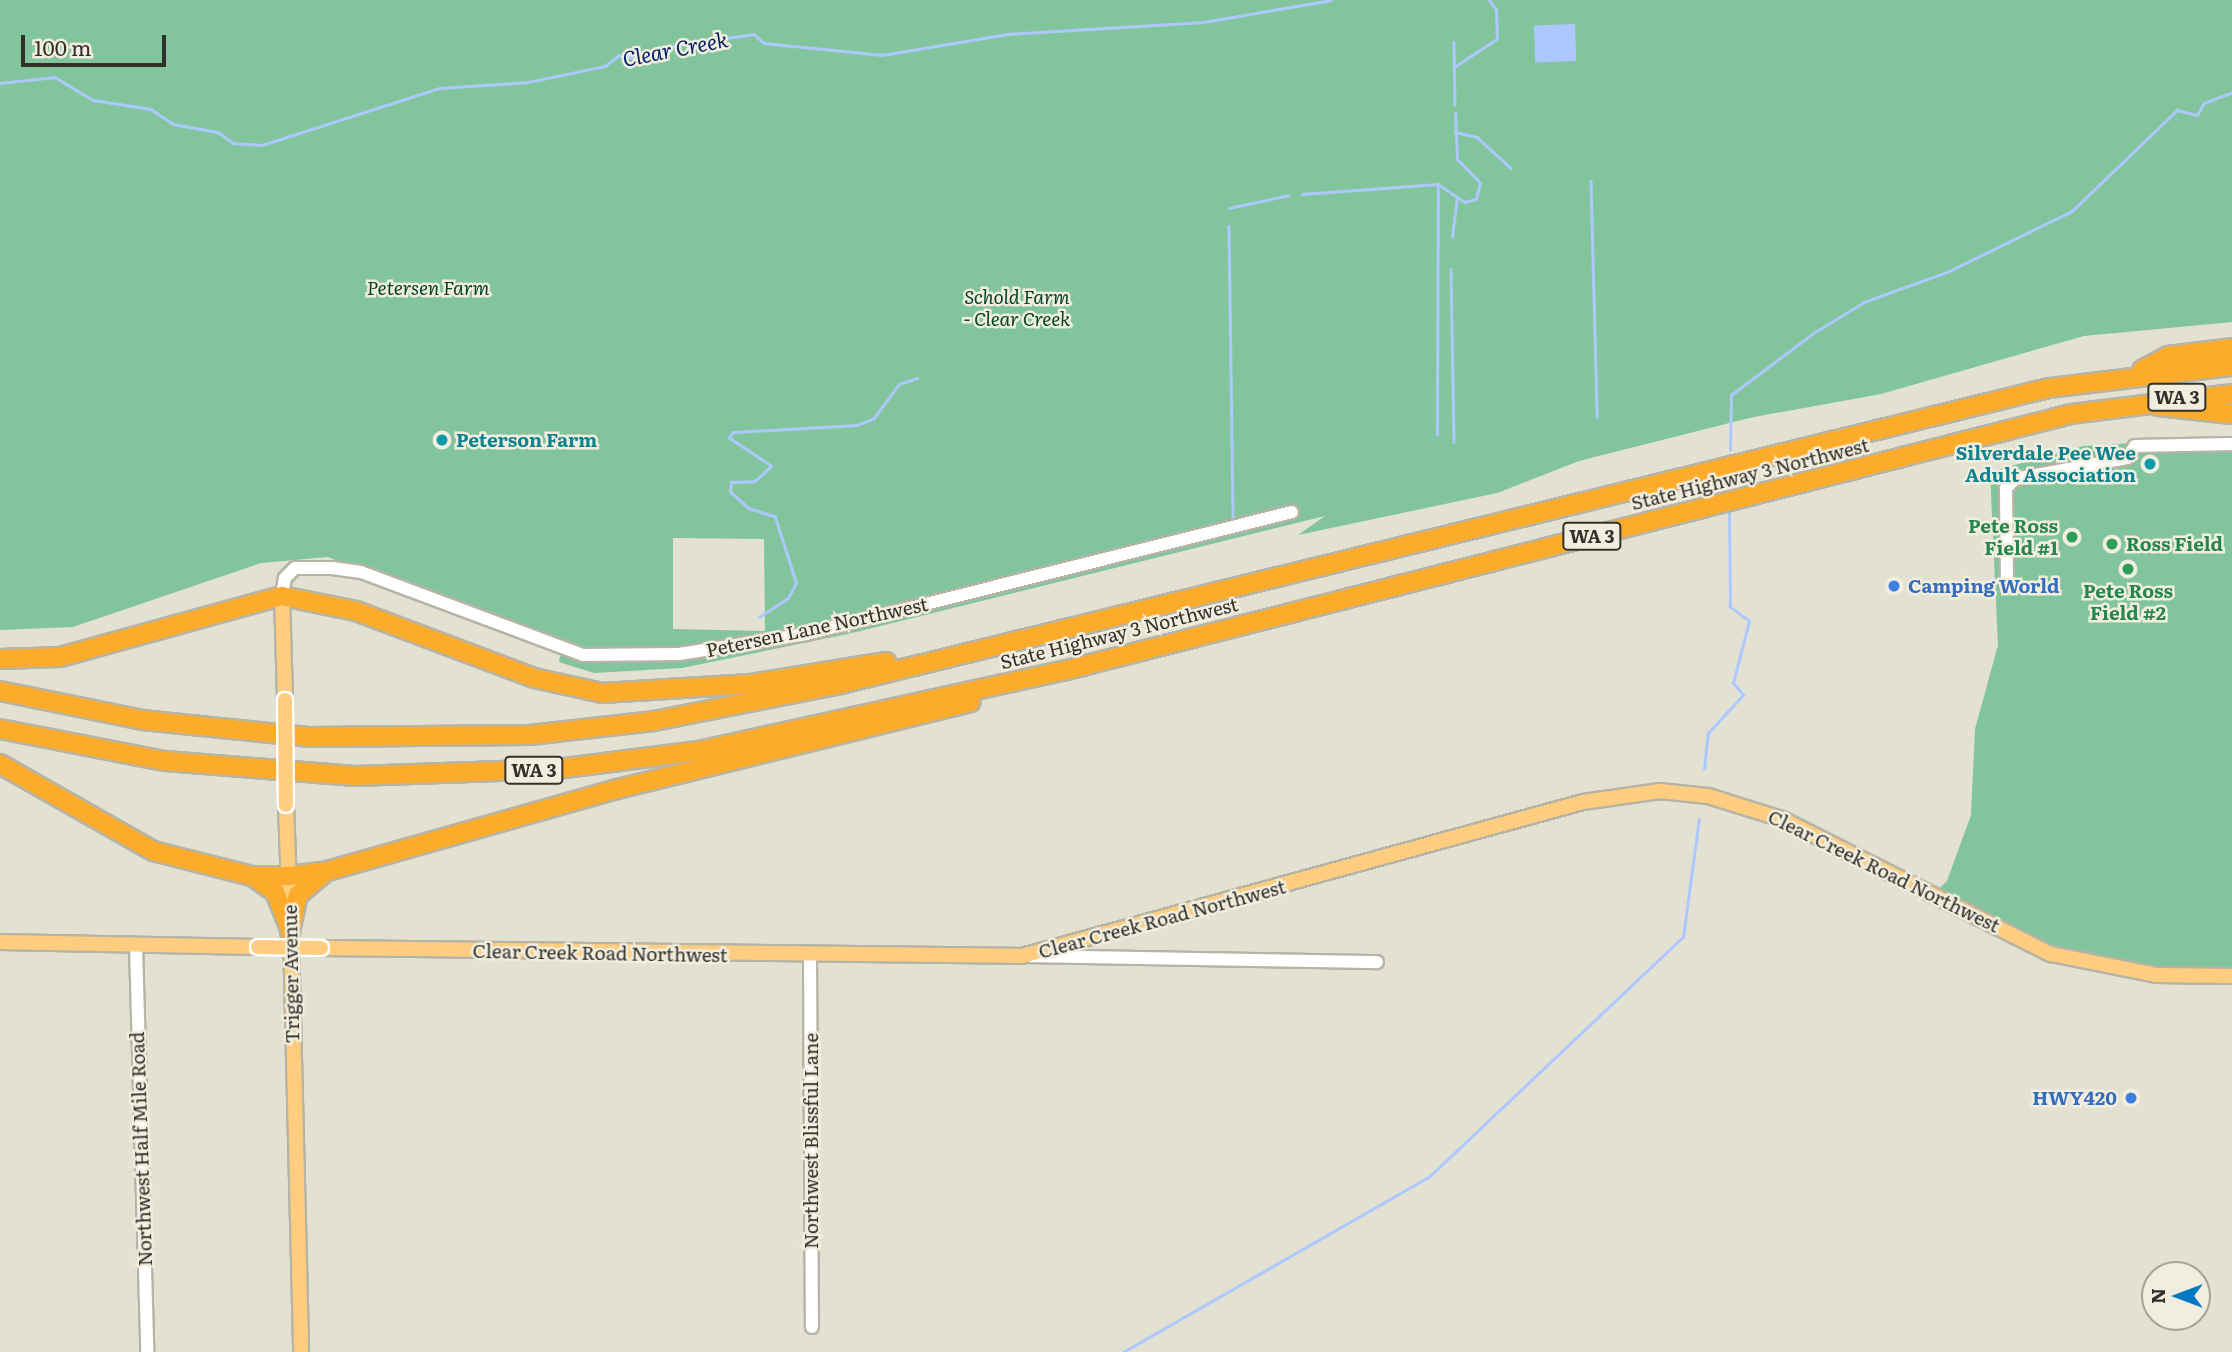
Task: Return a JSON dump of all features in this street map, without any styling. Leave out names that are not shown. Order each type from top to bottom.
[{"type":"highway","points":[[2136,373],[2168,356],[2232,348]]},
{"type":"highway","name":"State Highway 3 Northwest","points":[[0,691],[110,715],[264,734],[519,736],[771,701],[1884,426],[2136,373],[2232,366]]},
{"type":"highway","name":"State Highway 3 Northwest","points":[[0,730],[211,766],[355,776],[510,772],[698,751],[1063,671],[2123,405],[2232,394]]},
{"type":"highway","points":[[2123,405],[2232,414]]},
{"type":"highway","points":[[0,660],[60,657],[282,596],[356,611],[548,682],[619,695],[751,684],[1000,644]]},
{"type":"highway","points":[[0,764],[133,842],[252,876],[289,876],[324,872],[617,789],[915,719],[1063,671]]},
{"type":"highway","points":[[290,932],[298,895],[324,872]]},
{"type":"highway","points":[[252,876],[275,892],[290,932]]},
{"type":"main road","name":"Trigger Avenue","points":[[282,596],[302,1352]]},
{"type":"main road","name":"Clear Creek Road Northwest","points":[[0,942],[810,956],[1022,956],[1583,802],[1660,791],[1708,796],[1782,819],[2051,954],[2141,973],[2232,975]]},
{"type":"street","points":[[2007,585],[2006,488],[2015,479],[2127,458],[2135,446],[2232,444]]},
{"type":"street","name":"Petersen Lane Northwest","points":[[282,596],[285,578],[295,568],[362,572],[540,643],[583,655],[660,656],[806,634],[1292,512]]},
{"type":"street","name":"Northwest Half Mile Road","points":[[136,946],[147,1352]]},
{"type":"street","name":"Northwest Blissful Lane","points":[[810,956],[812,1327]]},
{"type":"street","points":[[1022,956],[1377,962]]},
{"type":"green space","points":[[0,0],[2232,0],[2232,322],[2084,336],[1881,394],[1749,418],[1579,461],[1497,493],[1298,535],[1325,516],[848,634],[682,668],[594,673],[559,662],[561,652],[328,557],[261,563],[73,627],[0,630]],"holes":[[[673,538],[764,539],[765,631],[673,629]]]},
{"type":"green space","points":[[2232,437],[2232,976],[2156,975],[2073,960],[1934,894],[1947,881],[1971,815],[1975,729],[1998,645],[1990,472],[2084,446]]},
{"type":"water","points":[[1575,24],[1576,61],[1535,62],[1534,25]]},
{"type":"waterway","name":"Clear Creek","points":[[0,83],[55,77],[93,100],[151,109],[173,124],[218,132],[233,143],[262,145],[440,88],[528,82],[605,66],[619,55],[639,59],[676,45],[754,34],[764,43],[882,55],[1007,34],[1204,22],[1331,0]]},
{"type":"waterway","points":[[1454,67],[1497,39],[1496,10],[1489,0]]},
{"type":"waterway","points":[[1454,42],[1455,105]]},
{"type":"waterway","points":[[1730,450],[1731,395],[1815,332],[1864,302],[1947,272],[2072,211],[2177,110],[2197,115],[2204,103],[2232,92]]},
{"type":"waterway","points":[[1302,194],[1438,184],[1465,202],[1476,199],[1480,183],[1457,159],[1455,113]]},
{"type":"waterway","points":[[1455,132],[1477,137],[1511,168]]},
{"type":"waterway","points":[[1591,181],[1597,417]]},
{"type":"waterway","points":[[1437,435],[1438,184]]},
{"type":"waterway","points":[[1229,208],[1289,195]]},
{"type":"waterway","points":[[1452,237],[1457,198]]},
{"type":"waterway","points":[[1229,226],[1233,518]]},
{"type":"waterway","points":[[1451,269],[1454,442]]},
{"type":"waterway","points":[[759,617],[788,598],[796,583],[775,517],[748,508],[730,492],[731,482],[755,481],[771,466],[729,438],[733,432],[857,425],[874,418],[899,384],[917,378]]},
{"type":"waterway","points":[[1704,769],[1708,733],[1743,695],[1733,683],[1749,621],[1730,607],[1729,513]]},
{"type":"waterway","points":[[1123,1352],[1430,1176],[1683,937],[1699,819]]},
{"type":"place","name":"Peterson Farm","points":[[442,440]]},
{"type":"place","name":"Silverdale Pee Wee Adult Association","points":[[2150,464]]},
{"type":"place","name":"Pete Ross Field #1","points":[[2072,537]]},
{"type":"place","name":"Ross Field","points":[[2112,544]]},
{"type":"place","name":"Pete Ross Field #2","points":[[2128,569]]},
{"type":"place","name":"Camping World","points":[[1894,586]]},
{"type":"place","name":"HWY420","points":[[2131,1098]]},
{"type":"park label","name":"Petersen Farm","points":[[428,288]]},
{"type":"park label","name":"Schold Farm - Clear Creek","points":[[1017,308]]}]
